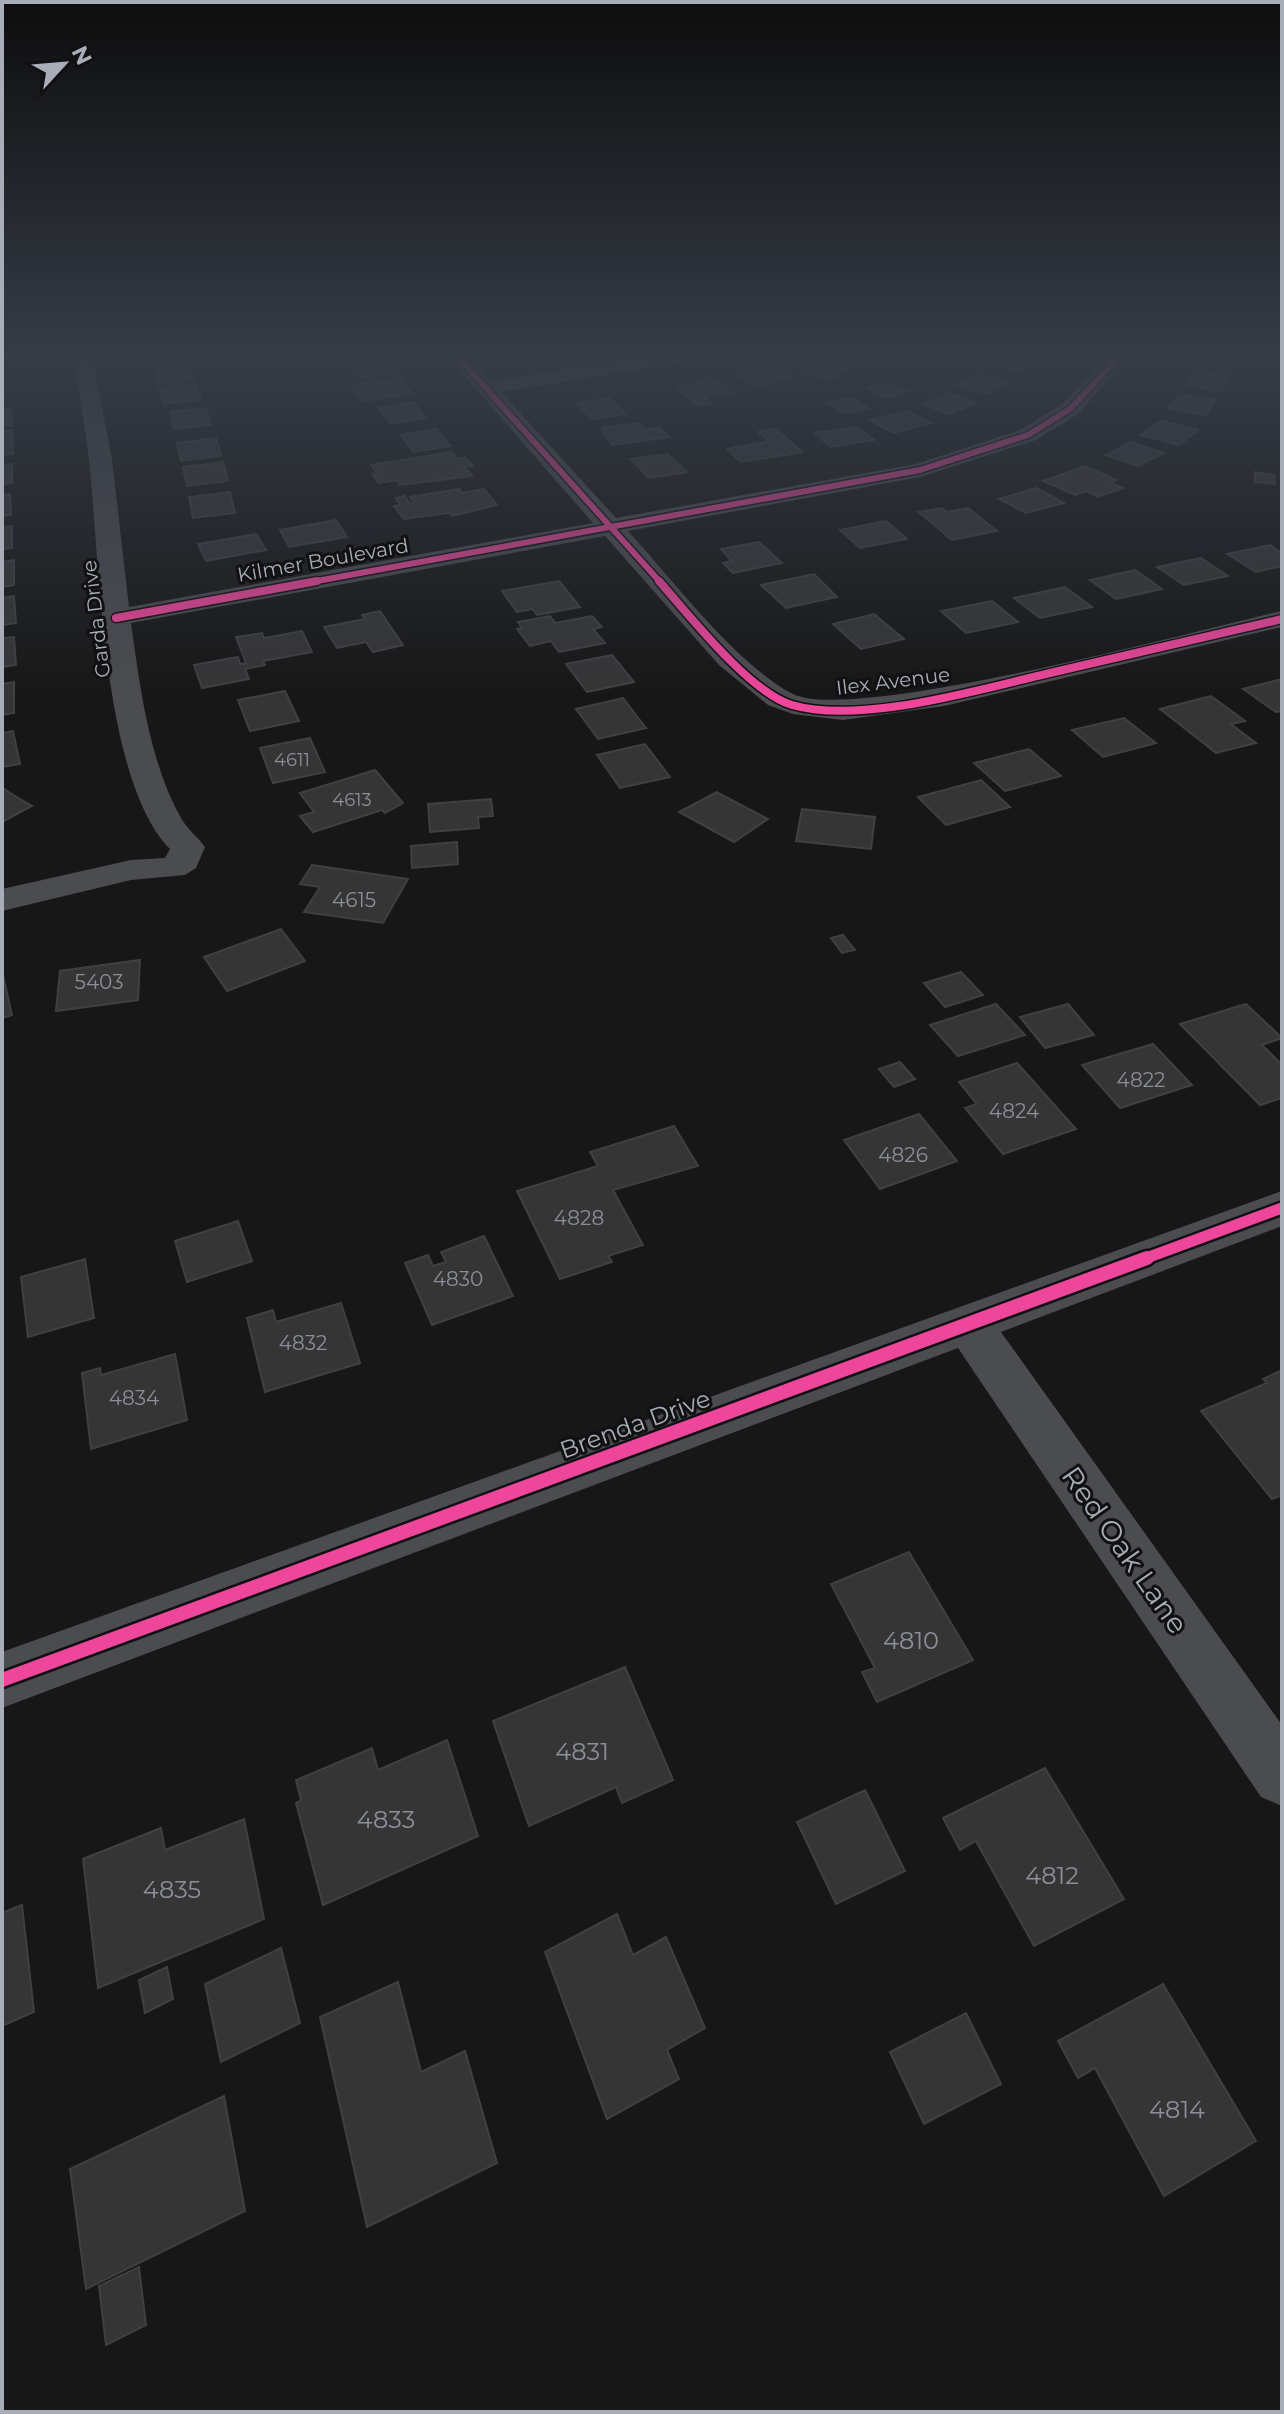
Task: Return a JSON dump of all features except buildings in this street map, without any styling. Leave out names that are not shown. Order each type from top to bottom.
[{"type":"street","name":"Garda Drive","points":[[2,900],[131,870],[163,870],[184,861],[188,847],[172,834],[162,817],[133,727],[121,673],[100,470]]},
{"type":"street","name":"Ilex Avenue","points":[[559,470],[749,677],[779,699],[811,708],[843,711],[944,697],[1282,619]]},
{"type":"street","name":"Kilmer Boulevard","points":[[116,618],[861,483],[913,470]]},
{"type":"street","name":"Brenda Drive","points":[[2,1680],[1282,1208]]},
{"type":"street","name":"Red Oak Lane","points":[[969,1325],[1282,1776]]},
{"type":"cycle path","points":[[559,470],[729,659],[779,699],[793,705],[843,711],[944,697],[1282,619]]},
{"type":"cycle path","points":[[116,618],[921,470]]},
{"type":"cycle path","points":[[2,1680],[1282,1208]]}]
